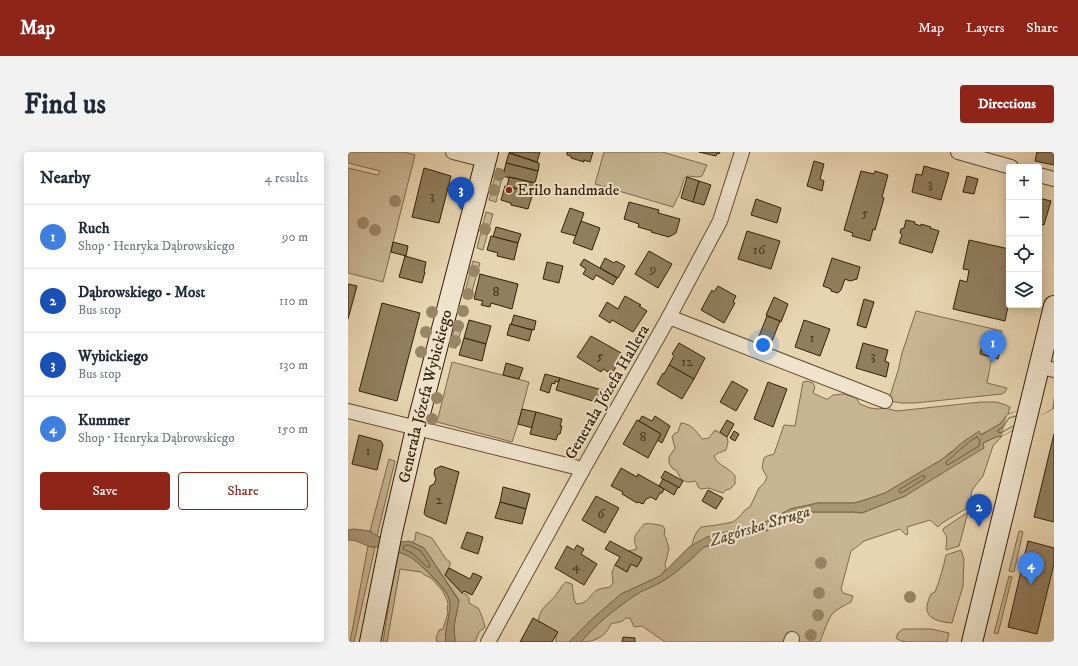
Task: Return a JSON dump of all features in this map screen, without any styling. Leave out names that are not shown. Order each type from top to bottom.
[{"type":"street","points":[[453,152],[487,156]]},
{"type":"street","name":"Generała Józefa Hallera","points":[[488,642],[669,317],[720,221],[742,152]]},
{"type":"street","points":[[958,152],[1006,166]]},
{"type":"street","name":"Generała Józefa Wybickiego","points":[[370,642],[392,532],[416,428],[487,156]]},
{"type":"street","points":[[1042,176],[1054,179]]},
{"type":"street","points":[[972,642],[1047,368],[1054,306]]},
{"type":"street","points":[[669,317],[885,402]]},
{"type":"street","points":[[348,411],[575,467],[582,471]]},
{"type":"shaded area","points":[[348,152],[404,152],[415,155],[383,282],[348,273],[348,168],[378,175],[380,171],[348,163]]},
{"type":"shaded area","points":[[604,152],[662,152],[707,165],[702,176],[687,176],[684,179],[680,193],[673,207],[595,184]]},
{"type":"shaded area","points":[[497,168],[504,170],[496,202],[489,200]]},
{"type":"shaded area","points":[[486,212],[493,214],[483,250],[477,248]]},
{"type":"shaded area","points":[[473,261],[480,263],[470,298],[464,296]]},
{"type":"shaded area","points":[[916,311],[1002,331],[1000,339],[985,335],[980,353],[992,357],[987,383],[1007,388],[1005,392],[1002,394],[915,403],[890,401],[889,399],[902,353]]},
{"type":"shaded area","points":[[456,321],[463,323],[456,348],[450,347]]},
{"type":"shaded area","points":[[452,362],[529,382],[512,442],[437,422]]},
{"type":"shaded area","points":[[807,381],[813,383],[815,387],[813,393],[826,399],[833,395],[844,394],[856,398],[860,404],[870,408],[885,408],[897,411],[981,402],[996,402],[1010,407],[1008,414],[1000,424],[980,435],[967,439],[941,460],[885,493],[854,503],[818,503],[790,509],[771,520],[707,537],[692,546],[695,535],[701,527],[733,522],[750,507],[759,488],[765,482],[767,477],[762,468],[764,458],[774,454],[784,425],[795,426],[803,382]]},
{"type":"shaded area","points":[[681,423],[691,426],[702,439],[709,438],[715,430],[727,437],[728,442],[726,450],[714,456],[716,460],[735,476],[735,484],[730,489],[723,493],[708,488],[701,489],[695,481],[686,482],[683,480],[677,471],[672,468],[669,463],[669,457],[675,448],[672,437],[678,432]]},
{"type":"shaded area","points":[[1002,436],[993,446],[983,476],[972,490],[969,507],[938,527],[930,520],[907,527],[908,534],[906,535],[900,529],[864,541],[851,551],[841,589],[843,593],[853,596],[851,602],[834,612],[826,626],[820,642],[797,642],[796,634],[791,632],[786,634],[783,642],[665,642],[642,626],[634,627],[630,618],[626,618],[621,622],[611,624],[609,629],[599,638],[581,642],[599,623],[613,612],[637,594],[658,584],[672,575],[704,547],[766,531],[796,516],[810,512],[862,513],[905,496],[983,443]]},
{"type":"shaded area","points":[[389,459],[395,461],[377,536],[370,531]]},
{"type":"shaded area","points":[[968,512],[959,546],[946,550],[947,538],[943,531],[944,528]]},
{"type":"shaded area","points":[[644,524],[663,526],[665,529],[664,535],[669,549],[665,564],[666,569],[660,576],[621,594],[592,619],[569,642],[556,642],[557,632],[538,621],[544,607],[566,582],[572,584],[576,604],[581,603],[586,601],[597,590],[610,587],[613,583],[612,572],[615,565],[627,572],[631,564],[637,567],[642,558],[629,551],[637,549],[635,545],[635,538]]},
{"type":"shaded area","points":[[1019,531],[1023,532],[1014,572],[1009,571]]},
{"type":"shaded area","points":[[416,532],[432,538],[446,559],[450,562],[445,575],[462,593],[467,595],[469,598],[469,603],[479,609],[485,627],[479,632],[475,642],[455,642],[454,626],[459,600],[424,548],[412,542],[415,540]]},
{"type":"shaded area","points":[[368,546],[375,547],[354,642],[350,642]]},
{"type":"shaded area","points":[[961,550],[964,559],[963,586],[952,623],[948,623],[931,617],[927,611],[927,607],[931,594],[935,592],[937,587],[946,555]]},
{"type":"shaded area","points":[[399,552],[415,560],[443,589],[447,596],[450,605],[446,642],[437,642],[436,638],[439,630],[443,629],[448,613],[447,600],[442,590],[431,578],[421,572],[400,569],[387,642],[383,642]]},
{"type":"shaded area","points":[[1009,576],[1012,577],[998,634],[994,633]]},
{"type":"shaded area","points":[[903,629],[931,629],[949,633],[947,642],[907,642],[896,638],[898,633]]},
{"type":"water","name":"Zagórska Struga","points":[[1054,397],[1054,408],[1029,418],[1028,422],[1002,436],[983,443],[984,448],[905,496],[862,513],[810,512],[796,516],[766,531],[704,547],[672,575],[658,584],[637,594],[613,612],[599,623],[581,642],[569,642],[592,619],[621,594],[660,576],[689,547],[707,537],[771,520],[790,509],[818,503],[854,503],[885,493],[941,460],[979,431],[981,435],[1000,424],[1008,414],[1045,403]]},
{"type":"water","points":[[354,529],[370,531],[377,536],[401,542],[409,541],[424,548],[459,601],[454,626],[455,642],[446,642],[450,603],[448,595],[441,585],[419,563],[402,553],[348,540],[348,530]]},
{"type":"pier","points":[[1054,396],[1052,409],[1002,436],[1007,415],[1044,402]]},
{"type":"building","points":[[540,152],[537,162],[509,153]]},
{"type":"building","points":[[567,152],[593,152],[590,162],[584,160],[584,162],[571,158],[571,156],[567,155]]},
{"type":"building","points":[[699,152],[720,152],[719,154],[717,153],[716,156]]},
{"type":"building","points":[[1037,152],[1054,152],[1054,165],[1035,161]]},
{"type":"building","points":[[509,153],[539,163],[538,171],[506,163]]},
{"type":"building","points":[[814,161],[824,164],[820,179],[824,181],[822,191],[807,186]]},
{"type":"building","points":[[506,163],[538,171],[535,183],[503,176]]},
{"type":"building","points":[[924,166],[949,173],[941,200],[912,192],[916,174],[922,175]]},
{"type":"building","points":[[424,168],[451,176],[439,223],[412,217]]},
{"type":"building","points":[[861,171],[874,174],[875,171],[888,175],[882,197],[884,198],[875,230],[873,229],[870,241],[852,236],[853,233],[844,230]]},
{"type":"building","points":[[967,176],[978,179],[974,194],[963,192]]},
{"type":"building","points":[[509,177],[535,183],[533,193],[507,186]]},
{"type":"building","points":[[687,177],[699,181],[693,202],[681,198]]},
{"type":"building","points":[[699,181],[711,185],[704,205],[693,202]]},
{"type":"building","points":[[505,186],[533,193],[528,209],[511,205],[511,203],[501,200]]},
{"type":"building","points":[[756,199],[781,208],[777,223],[751,215]]},
{"type":"building","points":[[1042,199],[1051,201],[1044,225],[1042,225]]},
{"type":"building","points":[[629,202],[659,210],[658,213],[680,219],[676,233],[669,237],[638,227],[639,224],[624,219]]},
{"type":"building","points":[[570,208],[584,213],[576,236],[561,232]]},
{"type":"building","points":[[906,220],[915,222],[915,224],[921,226],[921,224],[931,227],[930,228],[939,231],[932,253],[899,243],[902,235],[900,233],[901,229],[904,228]]},
{"type":"building","points":[[581,221],[600,228],[592,250],[573,243]]},
{"type":"building","points":[[496,227],[521,234],[518,243],[493,237]]},
{"type":"building","points":[[747,231],[780,241],[771,269],[738,259]]},
{"type":"building","points":[[491,236],[518,243],[514,260],[497,256],[498,253],[487,250]]},
{"type":"building","points":[[969,240],[1006,248],[1006,308],[1008,308],[1005,321],[953,309],[960,280],[967,282],[969,270],[963,269]]},
{"type":"building","points":[[393,242],[408,246],[406,256],[391,252]]},
{"type":"building","points":[[649,251],[672,264],[658,288],[635,274]]},
{"type":"building","points":[[405,256],[426,262],[422,283],[399,277]]},
{"type":"building","points":[[605,258],[614,263],[616,261],[625,266],[618,278],[600,268]]},
{"type":"building","points":[[832,258],[860,267],[857,279],[850,281],[845,279],[841,290],[838,293],[823,286]]},
{"type":"building","points":[[584,259],[617,278],[613,285],[596,275],[593,280],[583,274],[586,269],[580,265]]},
{"type":"building","points":[[547,262],[563,266],[559,283],[543,279]]},
{"type":"building","points":[[480,274],[518,284],[512,309],[491,303],[490,307],[481,305],[483,301],[474,299]]},
{"type":"building","points":[[348,284],[357,286],[348,319]]},
{"type":"building","points":[[718,286],[736,296],[733,302],[735,303],[724,323],[701,310],[712,290],[714,292]]},
{"type":"building","points":[[625,296],[641,305],[639,306],[647,311],[633,332],[612,320],[610,323],[599,316],[607,302],[618,309]]},
{"type":"building","points":[[774,297],[788,304],[781,322],[766,315]]},
{"type":"building","points":[[864,299],[874,302],[866,328],[857,325]]},
{"type":"building","points":[[382,303],[420,313],[397,401],[359,391]]},
{"type":"building","points":[[514,315],[536,321],[534,330],[511,325]]},
{"type":"building","points":[[767,316],[780,321],[772,341],[759,336]]},
{"type":"building","points":[[469,320],[491,326],[486,344],[464,338]]},
{"type":"building","points":[[804,320],[830,329],[820,356],[795,347]]},
{"type":"building","points":[[510,324],[532,330],[529,341],[507,335]]},
{"type":"building","points":[[985,335],[1003,340],[998,359],[980,354]]},
{"type":"building","points":[[591,336],[623,354],[612,374],[603,369],[601,372],[577,357]]},
{"type":"building","points":[[464,338],[486,344],[482,361],[459,355]]},
{"type":"building","points":[[679,343],[705,358],[694,379],[669,365],[674,356],[672,354]]},
{"type":"building","points":[[863,343],[888,350],[885,361],[889,363],[886,377],[856,368]]},
{"type":"building","points":[[506,363],[523,368],[519,379],[503,375]]},
{"type":"building","points":[[669,365],[694,379],[682,399],[657,384]]},
{"type":"building","points":[[545,374],[560,378],[558,382],[555,381],[555,384],[552,383],[549,393],[540,390]]},
{"type":"building","points":[[560,378],[602,390],[596,402],[556,390]]},
{"type":"building","points":[[732,381],[748,390],[736,411],[720,402]]},
{"type":"building","points":[[768,382],[787,389],[773,427],[754,419]]},
{"type":"building","points":[[522,409],[536,412],[533,428],[518,424]]},
{"type":"building","points":[[536,412],[562,419],[560,434],[558,434],[556,440],[530,434]]},
{"type":"building","points":[[642,416],[652,421],[655,416],[670,426],[662,443],[657,440],[661,434],[639,421]]},
{"type":"building","points":[[637,420],[661,434],[648,458],[623,444]]},
{"type":"building","points":[[727,420],[734,424],[727,437],[720,432]]},
{"type":"building","points":[[734,431],[739,434],[735,441],[730,438]]},
{"type":"building","points":[[1054,434],[1054,522],[1034,517]]},
{"type":"building","points":[[359,435],[381,441],[383,445],[377,470],[352,464]]},
{"type":"building","points":[[441,466],[459,472],[446,524],[426,516],[424,513],[430,486],[434,484],[436,479],[434,474],[435,469]]},
{"type":"building","points":[[621,468],[637,477],[638,474],[664,489],[662,493],[660,493],[656,500],[651,497],[646,499],[643,504],[637,503],[622,494],[623,492],[611,486]]},
{"type":"building","points":[[665,471],[683,481],[679,488],[661,478]]},
{"type":"building","points":[[663,479],[678,487],[674,495],[659,486]]},
{"type":"building","points":[[503,487],[530,494],[526,509],[500,502]]},
{"type":"building","points":[[708,490],[723,498],[716,509],[702,501]]},
{"type":"building","points":[[596,496],[619,508],[605,533],[582,520]]},
{"type":"building","points":[[500,502],[526,509],[522,524],[495,518]]},
{"type":"building","points":[[467,532],[483,537],[478,554],[461,548]]},
{"type":"building","points":[[610,541],[642,558],[637,567],[631,564],[627,572],[615,565],[620,557],[605,549]]},
{"type":"building","points":[[1028,541],[1054,548],[1054,564],[1037,634],[1008,627]]},
{"type":"building","points":[[577,545],[584,549],[581,554],[597,564],[584,585],[555,568],[567,546],[574,550]]},
{"type":"building","points":[[449,568],[470,579],[473,573],[482,577],[472,595],[464,591],[462,593],[445,575]]},
{"type":"building","points":[[533,618],[558,632],[552,642],[520,642]]},
{"type":"building","points":[[623,637],[635,638],[635,642],[622,642]]},
{"type":"place","name":"Erilo handmade","points":[[509,190]]},
{"type":"place","name":"Wybickiego","points":[[461,210]]},
{"type":"place","name":"Ruch","points":[[993,363]]},
{"type":"place","name":"Dąbrowskiego - Most","points":[[979,527]]},
{"type":"place","name":"Kummer","points":[[1031,585]]}]
